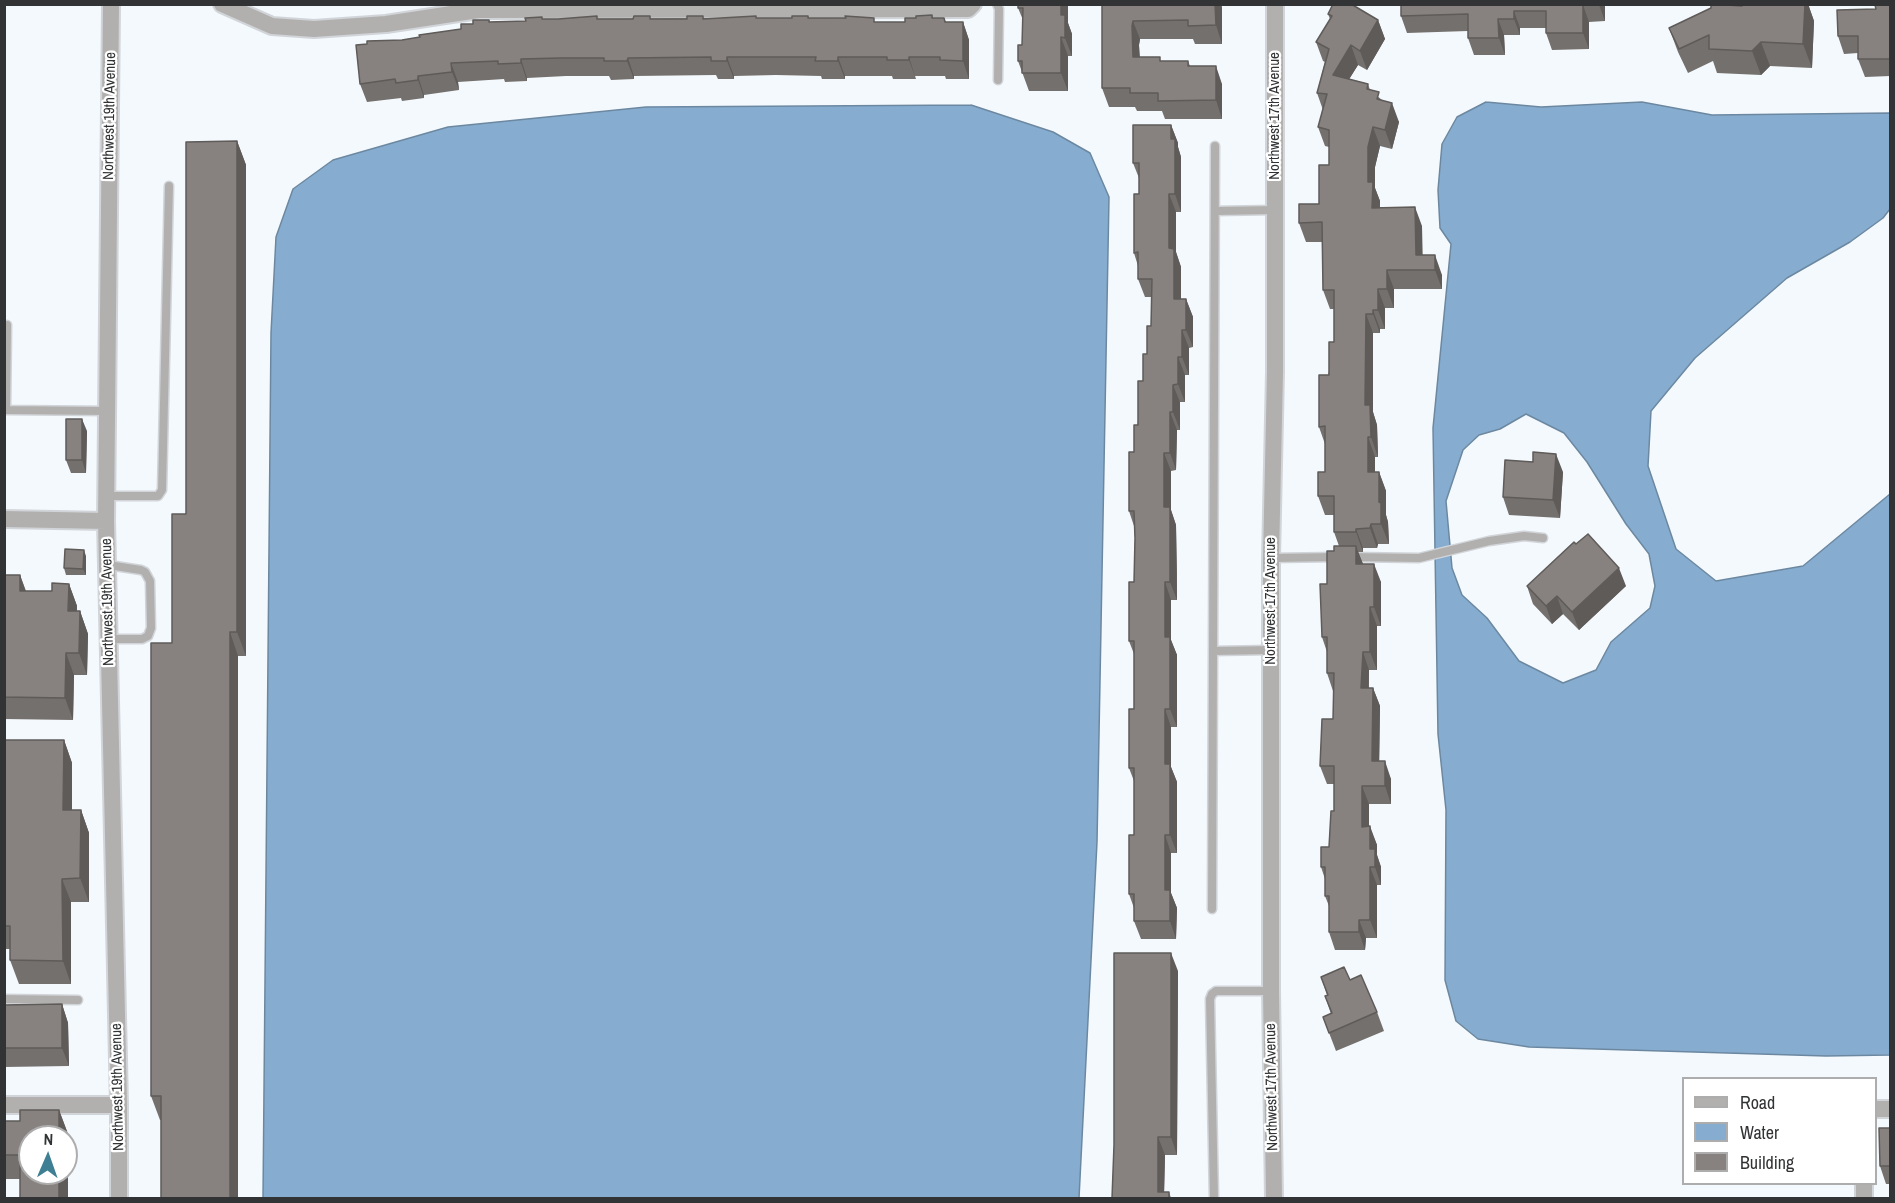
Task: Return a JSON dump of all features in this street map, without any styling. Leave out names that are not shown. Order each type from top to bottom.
[{"type":"street","name":"Northwest 19th Avenue","points":[[111,4],[106,520],[119,1198]]},
{"type":"street","points":[[222,4],[272,26],[314,29],[386,24],[478,10],[968,9],[973,4]]},
{"type":"street","name":"Northwest 17th Avenue","points":[[1274,1198],[1270,991],[1270,558],[1275,372],[1275,4]]},
{"type":"street","points":[[4,519],[106,520]]},
{"type":"street","points":[[4,1105],[119,1105]]},
{"type":"lane","points":[[997,4],[999,9],[998,80]]},
{"type":"lane","points":[[1212,909],[1215,146]]},
{"type":"lane","points":[[106,496],[158,496],[162,490],[169,186]]},
{"type":"lane","points":[[1215,211],[1275,210]]},
{"type":"lane","points":[[7,325],[6,410],[107,411]]},
{"type":"lane","points":[[1270,558],[1419,558],[1489,541],[1524,536],[1543,538]]},
{"type":"lane","points":[[108,565],[141,570],[145,572],[150,581],[151,628],[148,636],[142,639],[110,639]]},
{"type":"lane","points":[[1213,651],[1271,650]]},
{"type":"lane","points":[[1214,1198],[1210,999],[1216,991],[1270,991]]},
{"type":"lane","points":[[4,999],[78,1000]]},
{"type":"water","points":[[1486,102],[1541,107],[1642,102],[1712,115],[1890,113],[1890,209],[1883,218],[1850,242],[1787,278],[1695,358],[1651,411],[1648,466],[1676,549],[1716,581],[1803,566],[1890,494],[1890,1055],[1826,1056],[1529,1047],[1478,1039],[1456,1021],[1445,980],[1446,810],[1438,734],[1433,428],[1451,244],[1440,228],[1438,190],[1442,144],[1457,117]],"holes":[[[1526,414],[1564,433],[1587,462],[1626,524],[1649,554],[1655,586],[1650,608],[1611,642],[1596,670],[1563,683],[1519,661],[1487,618],[1462,595],[1452,568],[1446,501],[1463,450],[1479,435],[1500,429]]]},
{"type":"water","points":[[971,105],[1053,132],[1090,153],[1109,197],[1097,842],[1079,1198],[263,1198],[271,333],[276,237],[293,189],[333,160],[448,127],[646,107]]},
{"type":"building","points":[[1018,4],[1061,4],[1061,15],[1065,15],[1065,38],[1061,37],[1061,73],[1022,73],[1022,61],[1018,61],[1018,45],[1022,45],[1023,8],[1018,8]]},
{"type":"building","points":[[1102,4],[1215,4],[1216,25],[1188,26],[1188,20],[1133,21],[1132,26],[1133,57],[1160,57],[1160,61],[1188,61],[1188,66],[1216,66],[1216,100],[1158,101],[1158,93],[1130,93],[1130,88],[1102,88]]},
{"type":"building","points":[[1333,4],[1351,4],[1378,20],[1360,51],[1351,45],[1333,75],[1368,84],[1367,89],[1379,92],[1377,99],[1392,103],[1385,130],[1373,127],[1368,147],[1368,182],[1373,182],[1372,208],[1415,207],[1416,255],[1435,255],[1435,270],[1387,270],[1387,289],[1378,289],[1378,310],[1373,310],[1373,314],[1366,314],[1365,405],[1370,405],[1371,437],[1368,437],[1368,472],[1379,472],[1381,524],[1371,524],[1370,528],[1356,529],[1356,532],[1334,532],[1334,496],[1318,496],[1318,472],[1325,472],[1325,426],[1319,427],[1319,375],[1329,375],[1329,342],[1334,342],[1334,290],[1323,290],[1322,222],[1299,223],[1299,204],[1319,204],[1319,165],[1329,165],[1329,130],[1318,127],[1327,94],[1317,93],[1329,49],[1316,42],[1332,16],[1328,14]]},
{"type":"building","points":[[1401,4],[1599,5],[1583,5],[1583,33],[1546,33],[1546,11],[1514,11],[1514,19],[1498,19],[1499,38],[1468,38],[1468,14],[1401,16]]},
{"type":"building","points":[[1711,4],[1742,6],[1742,4],[1805,4],[1803,44],[1761,42],[1752,51],[1709,49],[1709,35],[1679,49],[1669,28],[1711,8]]},
{"type":"building","points":[[1890,4],[1890,59],[1858,59],[1858,36],[1838,36],[1837,10],[1876,9],[1875,5]]},
{"type":"building","points":[[932,15],[932,18],[944,18],[945,22],[963,22],[963,61],[940,60],[940,57],[887,60],[887,57],[838,57],[838,61],[815,61],[816,57],[727,57],[727,61],[711,61],[711,57],[628,58],[627,61],[604,61],[604,58],[521,59],[521,63],[498,64],[498,61],[451,63],[452,72],[418,76],[418,80],[396,83],[395,79],[360,84],[356,45],[367,44],[367,41],[402,40],[461,29],[461,24],[473,24],[473,20],[526,21],[525,18],[558,19],[597,16],[597,19],[633,19],[634,16],[650,16],[650,19],[687,19],[687,16],[703,16],[703,19],[756,16],[756,18],[808,16],[808,18],[846,18],[845,16],[874,18],[874,22],[905,22],[905,18]]},
{"type":"building","points":[[1133,125],[1171,125],[1171,139],[1175,139],[1175,194],[1169,194],[1169,248],[1174,249],[1174,299],[1186,299],[1186,330],[1182,330],[1182,357],[1178,357],[1178,384],[1173,385],[1173,412],[1170,412],[1170,453],[1164,453],[1164,507],[1170,507],[1170,582],[1165,582],[1165,637],[1170,637],[1170,709],[1165,709],[1165,764],[1170,764],[1170,835],[1165,835],[1165,890],[1170,890],[1170,921],[1134,921],[1134,894],[1129,894],[1129,835],[1134,835],[1134,768],[1129,768],[1129,709],[1134,709],[1134,641],[1129,641],[1129,582],[1134,582],[1135,538],[1134,511],[1129,511],[1129,452],[1134,452],[1134,425],[1138,425],[1138,381],[1143,381],[1143,354],[1147,354],[1147,326],[1151,326],[1152,279],[1138,279],[1138,252],[1134,253],[1134,194],[1139,194],[1139,163],[1133,163]]},
{"type":"building","points":[[237,141],[237,632],[230,632],[230,1198],[161,1198],[161,1096],[151,1096],[151,643],[172,643],[172,514],[186,514],[186,142]]},
{"type":"building","points":[[66,419],[82,419],[82,460],[66,460]]},
{"type":"building","points":[[1533,452],[1556,454],[1553,500],[1503,497],[1505,460],[1533,462]]},
{"type":"building","points":[[1588,534],[1619,568],[1572,612],[1557,596],[1546,606],[1527,586],[1574,542],[1576,544]]},
{"type":"building","points":[[1334,546],[1356,546],[1356,564],[1374,564],[1374,607],[1370,607],[1370,652],[1363,652],[1361,688],[1373,688],[1372,761],[1385,761],[1385,786],[1362,786],[1362,827],[1370,826],[1370,849],[1375,849],[1375,867],[1370,867],[1370,920],[1359,920],[1359,932],[1329,932],[1329,896],[1325,896],[1325,867],[1321,867],[1321,847],[1329,847],[1331,811],[1334,811],[1334,766],[1320,766],[1322,719],[1333,719],[1334,673],[1327,673],[1327,637],[1322,637],[1320,584],[1327,584],[1327,551],[1334,551]]},
{"type":"building","points":[[65,549],[84,550],[83,569],[64,568]]},
{"type":"building","points":[[4,575],[20,575],[20,591],[52,591],[52,583],[69,584],[68,611],[80,611],[79,653],[66,653],[65,698],[4,697]]},
{"type":"building","points":[[4,740],[64,740],[63,810],[81,810],[80,878],[62,879],[63,961],[10,960],[10,926],[4,926]]},
{"type":"building","points":[[1114,953],[1171,953],[1171,1137],[1158,1137],[1158,1192],[1169,1192],[1169,1198],[1112,1198]]},
{"type":"building","points":[[1344,967],[1350,980],[1361,975],[1377,1012],[1329,1033],[1323,1017],[1332,1013],[1321,977]]},
{"type":"building","points":[[62,1004],[62,1048],[4,1048],[4,1005]]},
{"type":"building","points":[[20,1110],[59,1110],[59,1125],[18,1125],[18,1155],[4,1155],[4,1121],[20,1121]]},
{"type":"building","points":[[1879,1128],[1890,1128],[1890,1166],[1880,1166]]},
{"type":"building","points":[[20,1185],[59,1185],[59,1198],[20,1198]]}]
